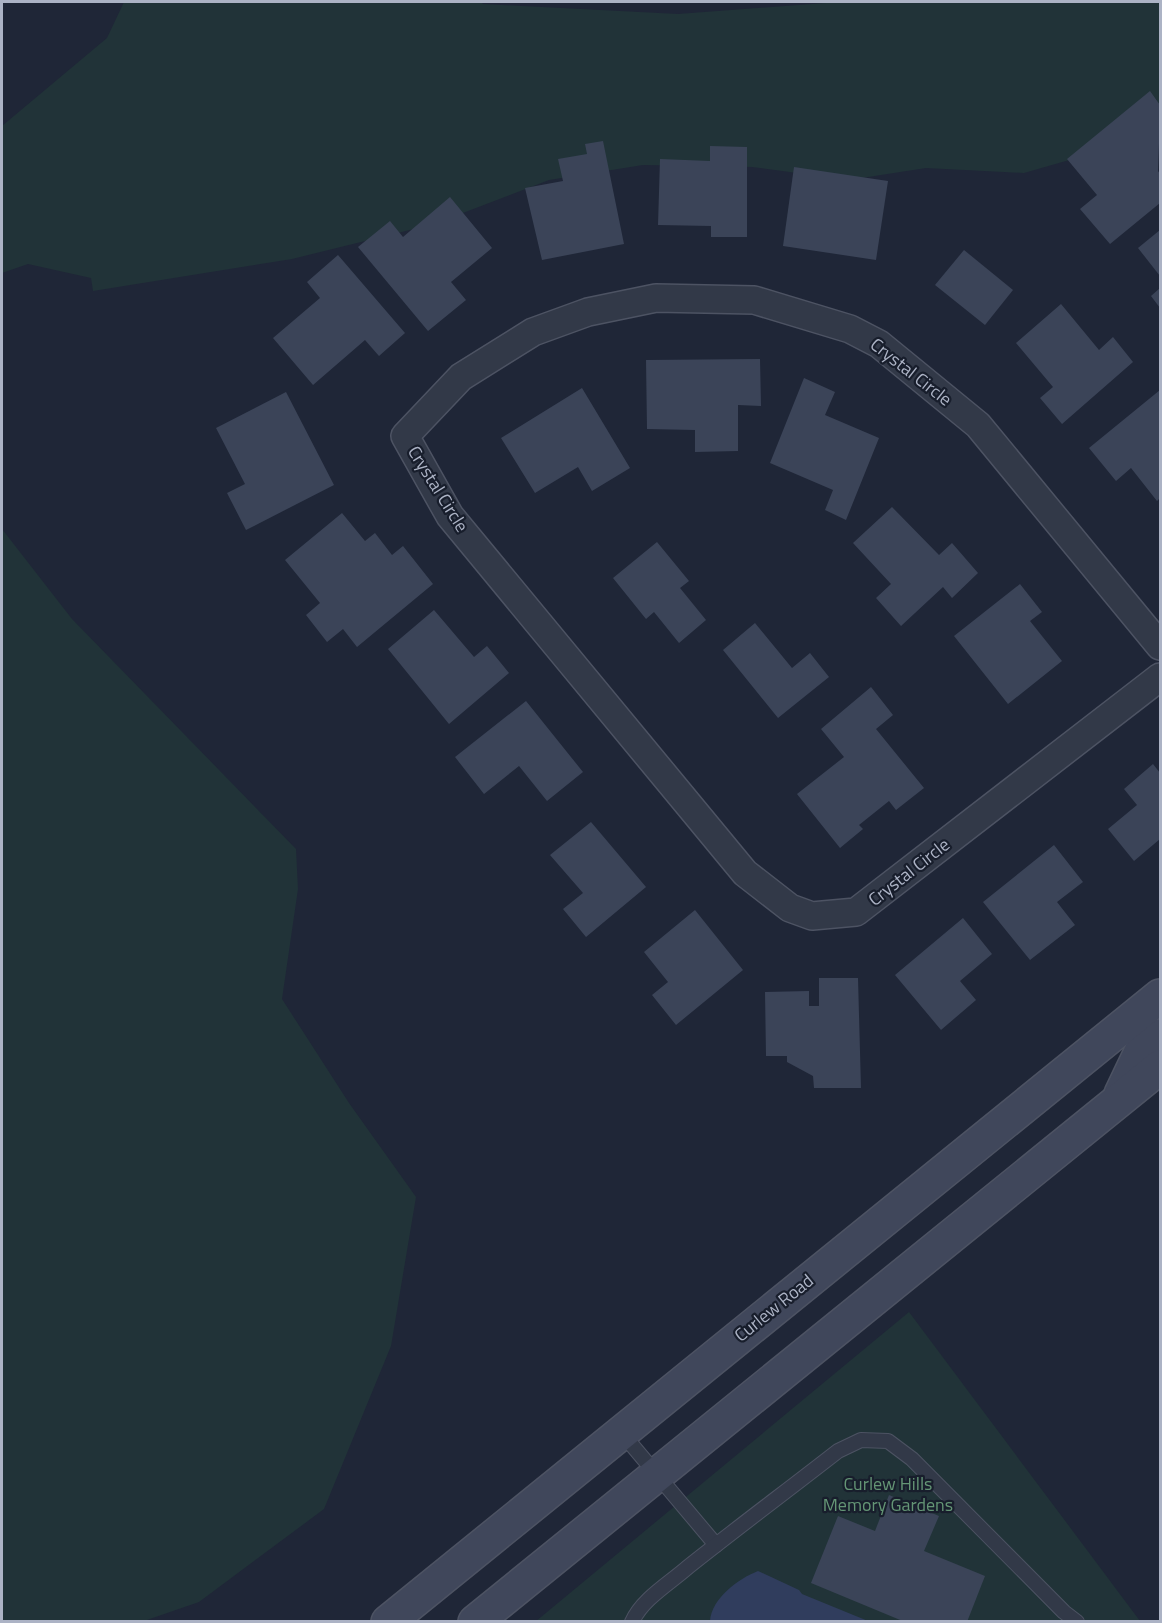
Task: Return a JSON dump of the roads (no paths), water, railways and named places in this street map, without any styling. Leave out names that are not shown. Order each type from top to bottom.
[{"type":"main road","name":"Curlew Road","points":[[387,1622],[1161,996]]},
{"type":"main road","points":[[1118,1101],[1141,1052],[1161,1036]]},
{"type":"main road","points":[[475,1622],[1161,1067]]},
{"type":"street","name":"Crystal Circle","points":[[1161,646],[978,425],[879,344],[850,329],[754,300],[656,298],[588,312],[533,332],[460,377],[405,436],[450,516],[746,873],[790,908],[812,916],[856,912],[1161,677]]},
{"type":"lane","points":[[621,1431],[716,1545]]},
{"type":"lane","points":[[632,1622],[634,1616],[649,1599],[716,1545],[838,1451],[861,1440],[888,1441],[912,1459],[1064,1612],[1077,1622]]},
{"type":"water","points":[[758,1571],[799,1590],[802,1594],[868,1621],[710,1621],[716,1605],[727,1590]]},
{"type":"park label","name":"Curlew Hills Memory Gardens","points":[[888,1494]]}]
